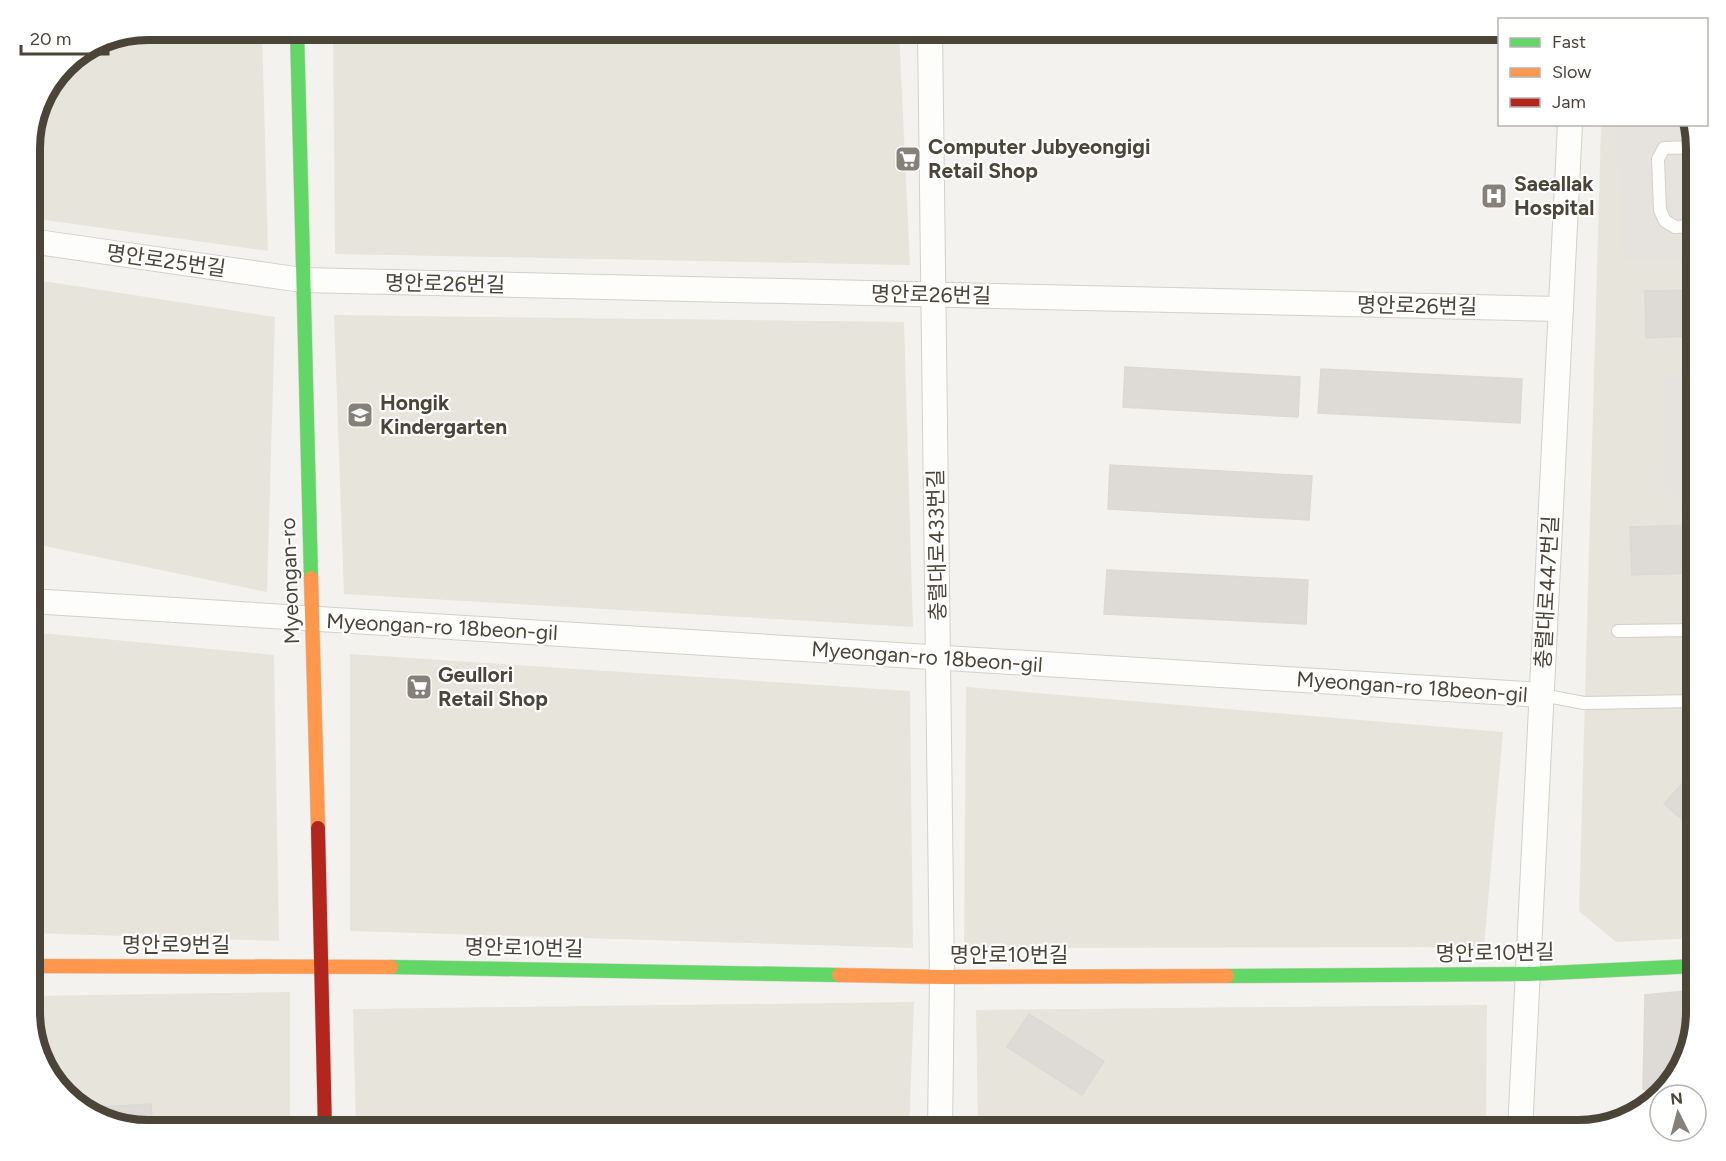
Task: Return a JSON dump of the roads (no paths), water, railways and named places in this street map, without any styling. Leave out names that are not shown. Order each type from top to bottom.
[{"type":"street","name":"Myeongan-ro","points":[[297,40],[325,1120]]},
{"type":"street","name":"충렬대로433번길","points":[[930,40],[942,976],[940,1120]]},
{"type":"street","name":"충렬대로447번길","points":[[1521,1120],[1570,126]]},
{"type":"street","name":"명안로25번길","points":[[41,243],[302,280]]},
{"type":"street","name":"명안로26번길","points":[[302,280],[1561,309]]},
{"type":"street","name":"Myeongan-ro 18beon-gil","points":[[41,603],[1542,695]]},
{"type":"street","name":"명안로9번길","points":[[41,966],[322,966]]},
{"type":"street","name":"명안로10번길","points":[[322,966],[942,976],[1529,974],[1686,966]]},
{"type":"lane","points":[[1686,147],[1664,148],[1658,159],[1660,210],[1665,221],[1676,227],[1686,226]]},
{"type":"lane","points":[[1618,631],[1686,630]]},
{"type":"lane","points":[[1542,695],[1584,703],[1686,701]]},
{"type":"place","name":"Computer Jubyeongigi Retail Shop","points":[[908,159]]},
{"type":"place","name":"Saeallak Hospital","points":[[1494,196]]},
{"type":"place","name":"Hongik Kindergarten","points":[[360,415]]},
{"type":"place","name":"Geullori Retail Shop","points":[[419,687]]}]
